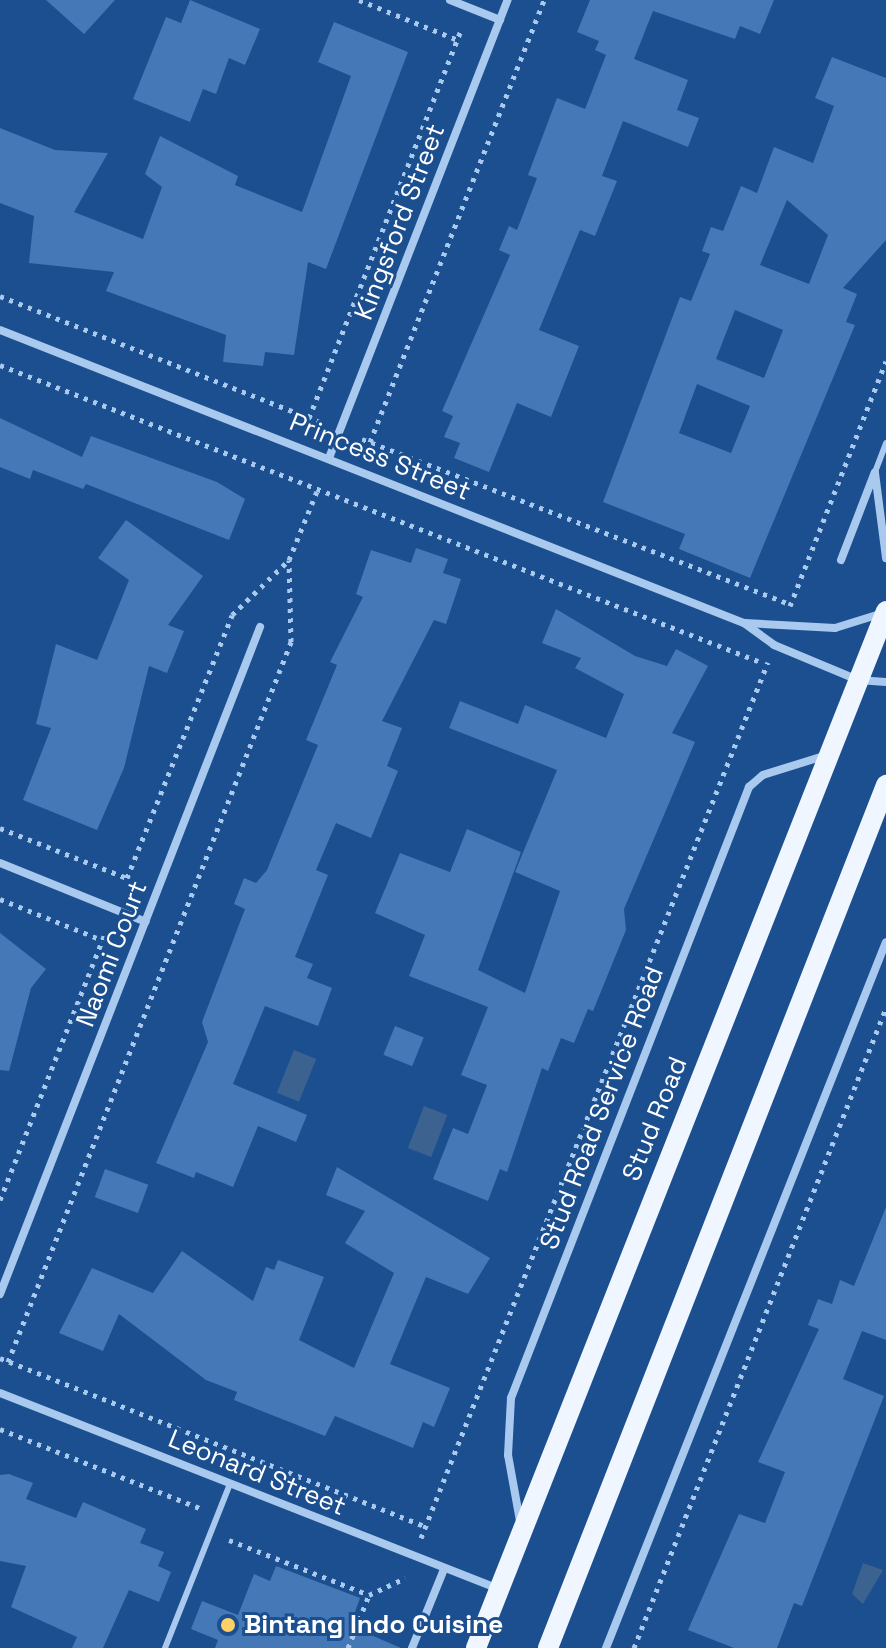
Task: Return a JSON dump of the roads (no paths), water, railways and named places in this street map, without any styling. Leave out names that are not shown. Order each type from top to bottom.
[{"type":"main road","name":"Stud Road","points":[[476,1648],[886,611]]},
{"type":"main road","points":[[548,1648],[885,791]]},
{"type":"street","points":[[450,0],[500,20]]},
{"type":"street","name":"Kingsford Street","points":[[329,458],[508,0]]},
{"type":"street","name":"Princess Street","points":[[0,330],[744,623],[774,645],[858,680],[886,682]]},
{"type":"street","points":[[875,472],[886,558]]},
{"type":"street","points":[[841,560],[875,472]]},
{"type":"street","name":"Princess Street","points":[[744,623],[835,628],[886,611]]},
{"type":"street","name":"Naomi Court","points":[[0,1294],[260,627]]},
{"type":"street","name":"Stud Road Service Road","points":[[522,1534],[508,1455],[511,1398],[749,787],[774,770],[829,755]]},
{"type":"street","points":[[0,863],[146,922]]},
{"type":"street","points":[[606,1648],[886,942]]},
{"type":"street","name":"Leonard Street","points":[[0,1393],[499,1590]]},
{"type":"street","points":[[412,1648],[444,1569]]},
{"type":"lane","points":[[875,472],[886,443]]},
{"type":"lane","points":[[165,1648],[230,1484]]},
{"type":"water","points":[[294,1050],[316,1059],[299,1102],[277,1093]]},
{"type":"water","points":[[424,1106],[447,1115],[431,1157],[408,1148]]},
{"type":"water","points":[[863,1563],[883,1570],[863,1604],[852,1594]]},
{"type":"place","name":"Bintang Indo Cuisine","points":[[228,1625]]}]
